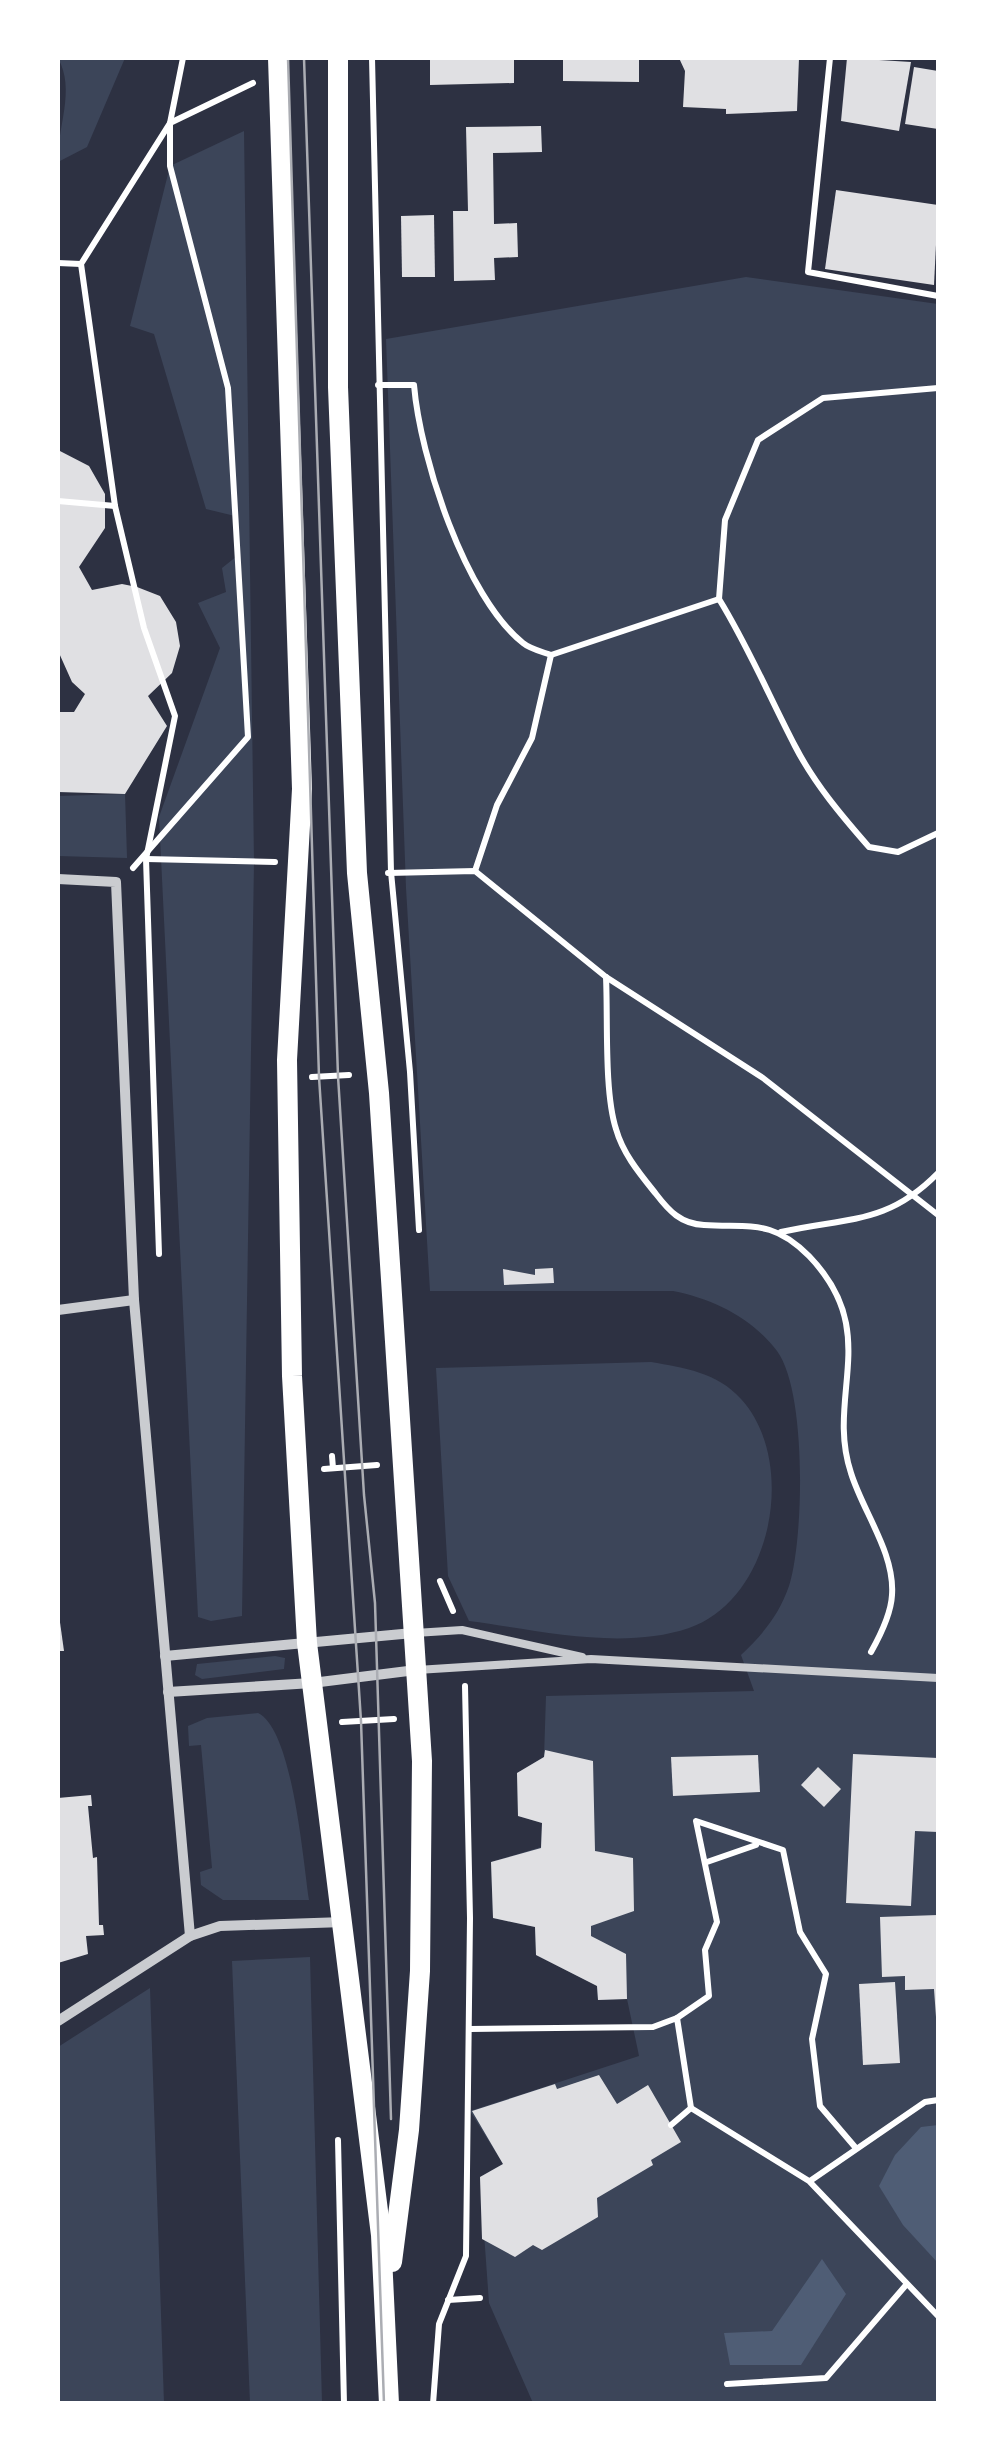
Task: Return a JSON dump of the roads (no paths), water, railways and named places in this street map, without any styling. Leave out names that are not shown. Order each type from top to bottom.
[{"type":"main road","points":[[338,58],[336,266],[357,874],[376,1074],[422,1779],[420,1971],[409,2130],[387,2319]]},
{"type":"main road","points":[[278,64],[302,788],[287,1078],[288,1277],[307,1643],[345,1922],[387,2319],[389,2404]]},
{"type":"street","points":[[58,879],[116,882],[134,1300],[190,1936]]},
{"type":"street","points":[[58,1310],[134,1300]]},
{"type":"street","points":[[165,1656],[414,1633]]},
{"type":"street","points":[[168,1692],[312,1683],[417,1670]]},
{"type":"street","points":[[58,2021],[190,1936],[220,1926],[345,1922]]},
{"type":"lane","points":[[414,1633],[462,1630],[592,1659]]},
{"type":"lane","points":[[417,1670],[592,1659],[938,1678]]},
{"type":"tram line","points":[[288,58],[319,1077],[361,1721],[384,2404]]},
{"type":"tram line","points":[[304,58],[338,1076],[364,1495],[375,1603],[391,2119]]}]
